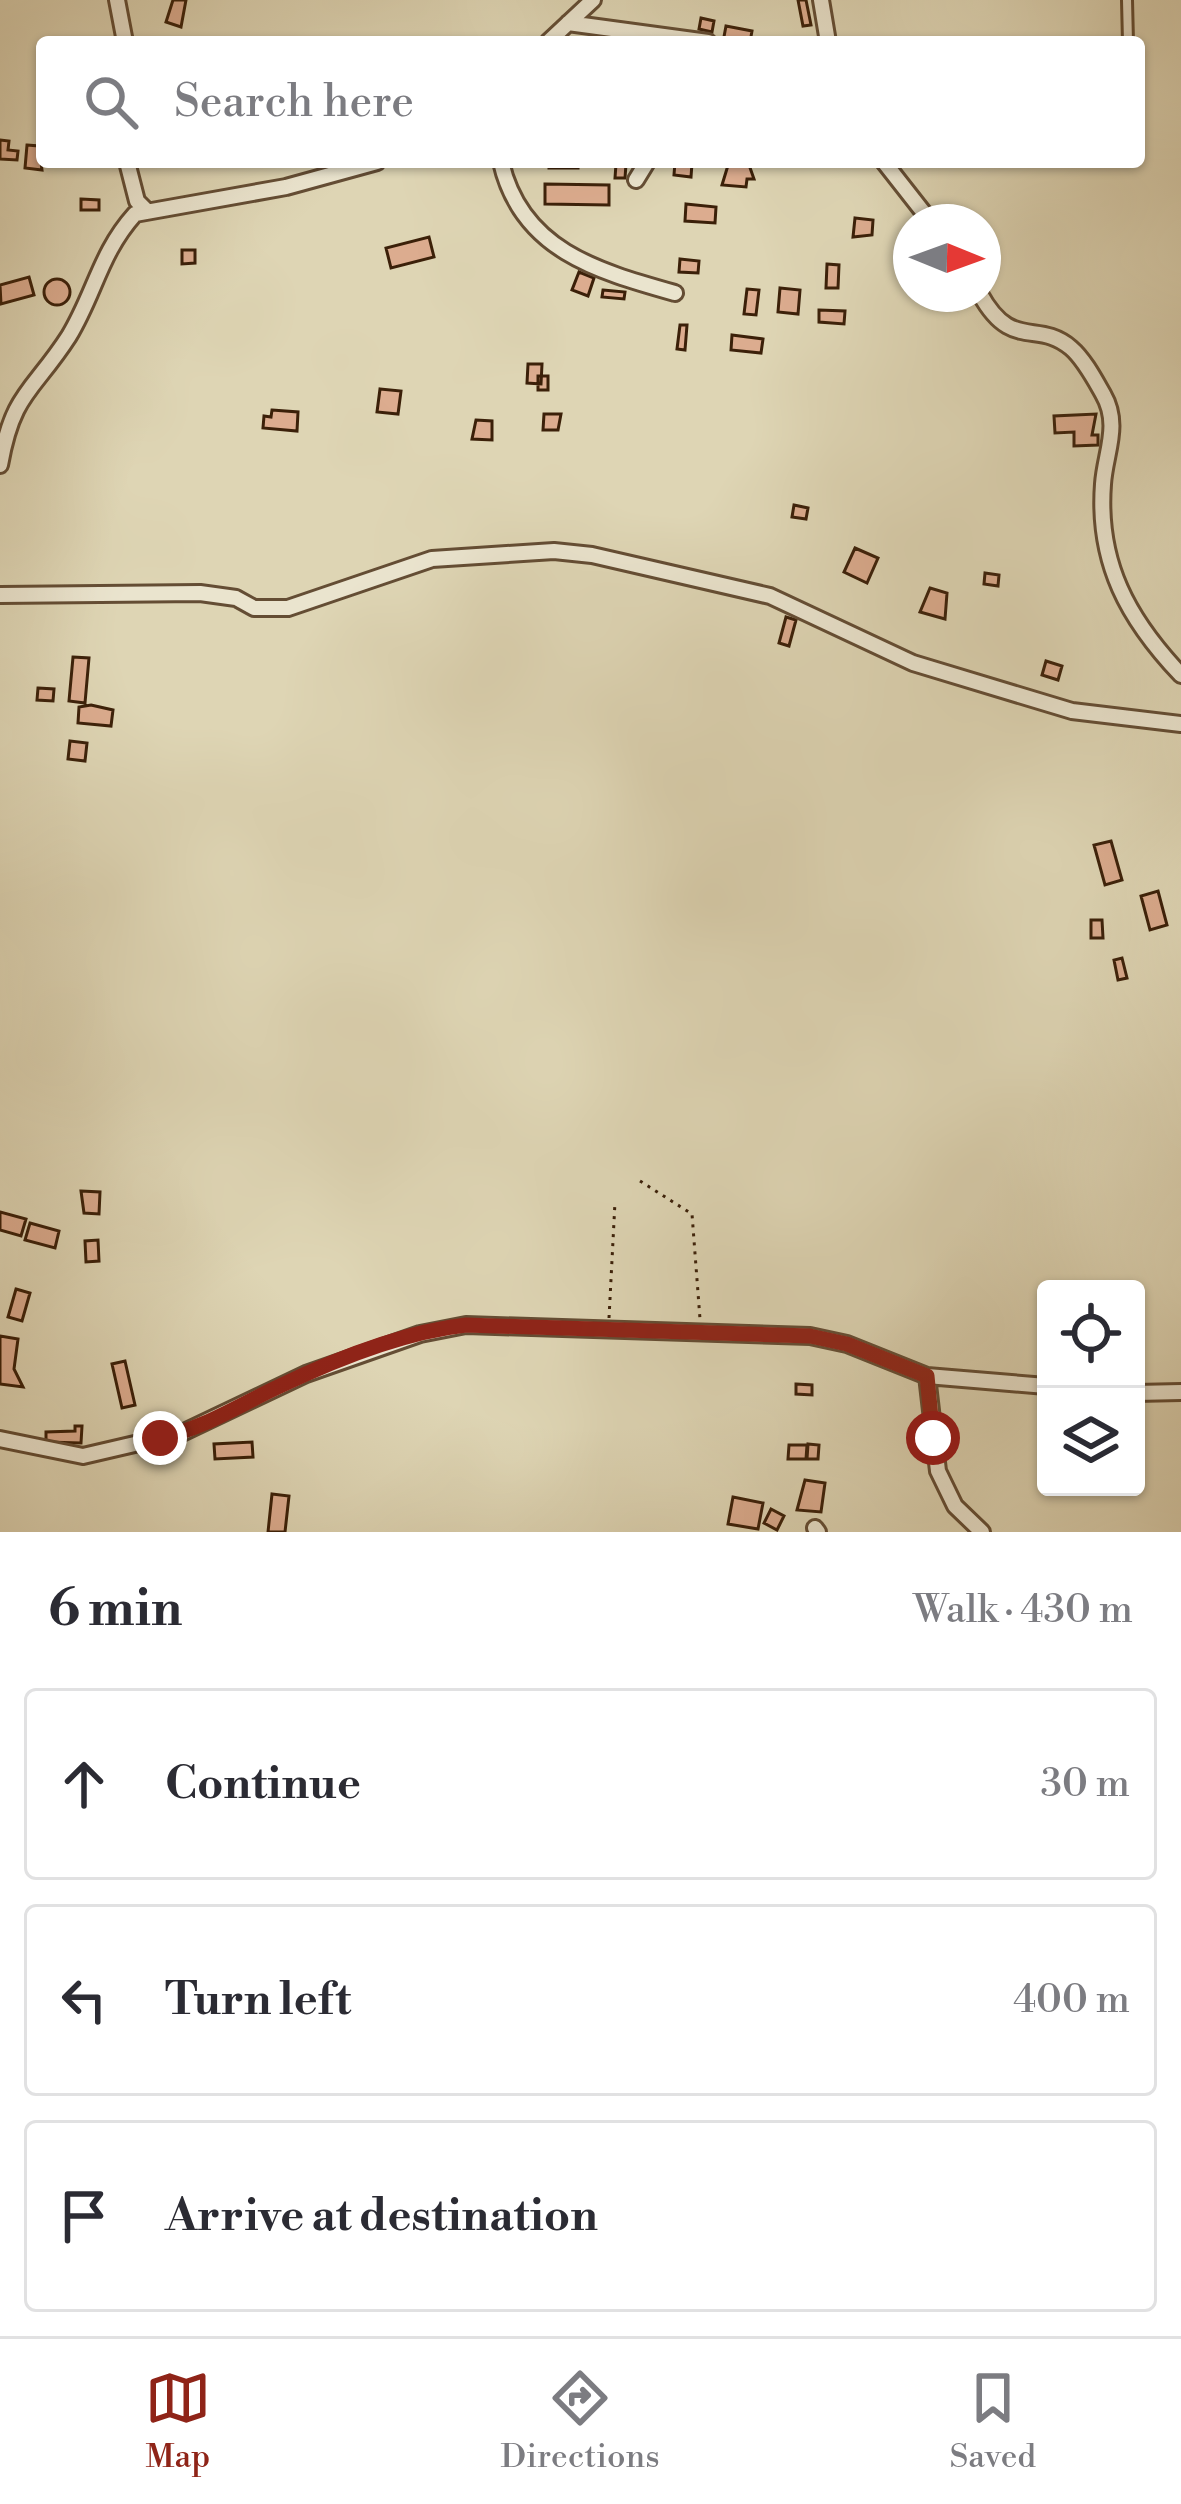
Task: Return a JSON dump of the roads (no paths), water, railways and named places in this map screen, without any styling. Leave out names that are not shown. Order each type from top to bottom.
[{"type":"street","points":[[117,0],[123,36]]},
{"type":"street","points":[[554,36],[593,0]]},
{"type":"street","points":[[821,0],[827,36]]},
{"type":"street","points":[[568,23],[651,36]]},
{"type":"street","points":[[129,168],[137,200],[145,209]]},
{"type":"street","points":[[0,465],[12,412],[68,337],[106,249],[145,209],[286,187],[355,168]]},
{"type":"street","points":[[502,168],[518,209],[538,235],[566,256],[675,292]]},
{"type":"street","points":[[636,180],[643,168]]},
{"type":"street","points":[[889,168],[917,204]]},
{"type":"street","points":[[990,312],[1012,331],[1072,349],[1104,395],[1112,422],[1103,483],[1107,565],[1151,643],[1181,675]]},
{"type":"street","points":[[0,595],[200,593],[236,598],[254,608],[288,608],[432,559],[554,551],[592,555],[770,596],[913,663],[1072,711],[1181,724]]},
{"type":"street","points":[[0,1438],[83,1456],[182,1433],[306,1374],[444,1328],[832,1339],[927,1376],[1037,1385]]},
{"type":"street","points":[[927,1376],[938,1472],[955,1506],[982,1532]]},
{"type":"street","points":[[1145,1393],[1181,1392]]},
{"type":"lane","points":[[1127,0],[1127,36]]}]
